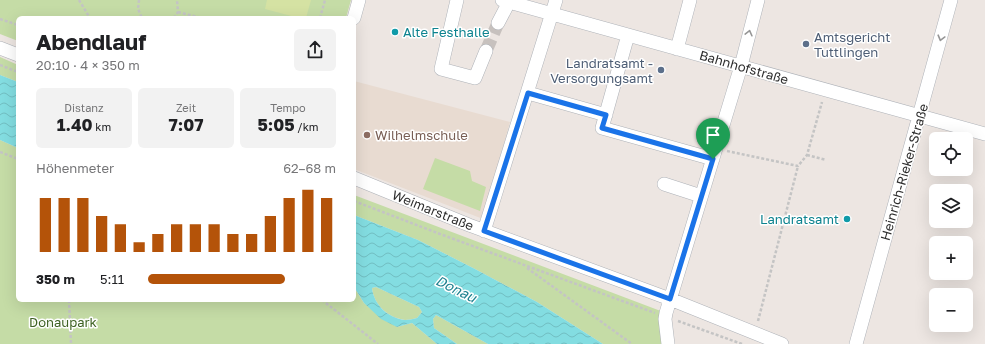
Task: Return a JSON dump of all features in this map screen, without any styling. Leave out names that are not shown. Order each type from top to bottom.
[{"type":"street","points":[[355,16],[359,0]]},
{"type":"street","points":[[457,0],[441,68],[475,78],[486,51]]},
{"type":"street","points":[[484,231],[556,0]]},
{"type":"street","points":[[677,49],[690,0]]},
{"type":"street","points":[[668,344],[665,317],[741,66],[758,0]]},
{"type":"street","name":"Heinrich-Rieker-Straße","points":[[856,344],[951,0]]},
{"type":"street","points":[[498,23],[505,1]]},
{"type":"street","name":"Bahnhofstraße","points":[[505,1],[919,117],[985,134]]},
{"type":"street","points":[[628,35],[602,128],[714,153]]},
{"type":"street","points":[[0,48],[16,54]]},
{"type":"street","points":[[528,93],[606,115]]},
{"type":"street","name":"Weimarstraße","points":[[356,179],[484,231],[670,299],[782,344]]},
{"type":"street","points":[[664,184],[701,196]]},
{"type":"path","points":[[79,0],[89,16]]},
{"type":"path","points":[[138,0],[138,9],[141,16]]},
{"type":"path","points":[[175,16],[178,12],[177,0]]},
{"type":"path","points":[[321,16],[325,0]]},
{"type":"path","points":[[178,12],[194,16]]},
{"type":"path","points":[[0,19],[16,24]]},
{"type":"path","points":[[0,65],[16,71]]},
{"type":"path","points":[[755,333],[798,166],[807,155],[822,102]]},
{"type":"path","points":[[0,152],[16,158]]},
{"type":"path","points":[[714,153],[798,166]]},
{"type":"path","points":[[807,155],[826,160]]},
{"type":"path","points":[[356,202],[665,317],[742,344]]},
{"type":"path","points":[[524,265],[632,344]]},
{"type":"path","points":[[68,344],[71,343],[69,302]]},
{"type":"path","points":[[325,302],[378,344]]},
{"type":"shaded area","points":[[356,82],[510,122],[483,219],[356,170]]},
{"type":"green space","points":[[0,0],[351,0],[347,16],[16,16],[16,40],[0,34]]},
{"type":"green space","points":[[267,0],[311,0],[307,16],[291,16],[265,9]]},
{"type":"green space","points":[[0,57],[16,64],[16,81],[0,75]]},
{"type":"green space","name":"Donaupark","points":[[0,140],[16,147],[16,302],[356,302],[356,290],[364,303],[397,327],[412,323],[437,344],[0,344]]},
{"type":"green space","points":[[435,158],[470,171],[472,181],[486,187],[480,211],[423,189]]},
{"type":"green space","points":[[356,196],[666,313],[668,344],[603,344],[537,302],[418,240],[356,216]]},
{"type":"green space","points":[[376,287],[419,307],[422,312],[417,318],[409,320],[398,318],[387,313],[375,300],[372,288]]},
{"type":"green space","points":[[436,315],[488,344],[457,344],[434,328],[433,319]]},
{"type":"water","points":[[0,75],[16,81],[16,147],[0,140]]},
{"type":"water","name":"Donau","points":[[356,216],[418,240],[475,269],[537,302],[603,344],[488,344],[436,315],[433,319],[434,328],[457,344],[437,344],[412,323],[397,327],[381,319],[364,303],[356,290]],"holes":[[[376,287],[419,307],[422,312],[417,318],[405,320],[393,317],[379,305],[373,294],[372,288]]]},
{"type":"tunnel","points":[[486,51],[498,23]]},
{"type":"place","name":"Alte Festhalle","points":[[395,32]]},
{"type":"place","name":"Amtsgericht Tuttlingen","points":[[806,44]]},
{"type":"place","name":"Landratsamt - Versorgungsamt","points":[[661,70]]},
{"type":"place","name":"Wilhelmschule","points":[[367,135]]},
{"type":"place","name":"Landratsamt","points":[[847,219]]},
{"type":"route","points":[[528,93],[606,115],[602,128],[713,159],[670,299],[484,231],[528,93]]}]
